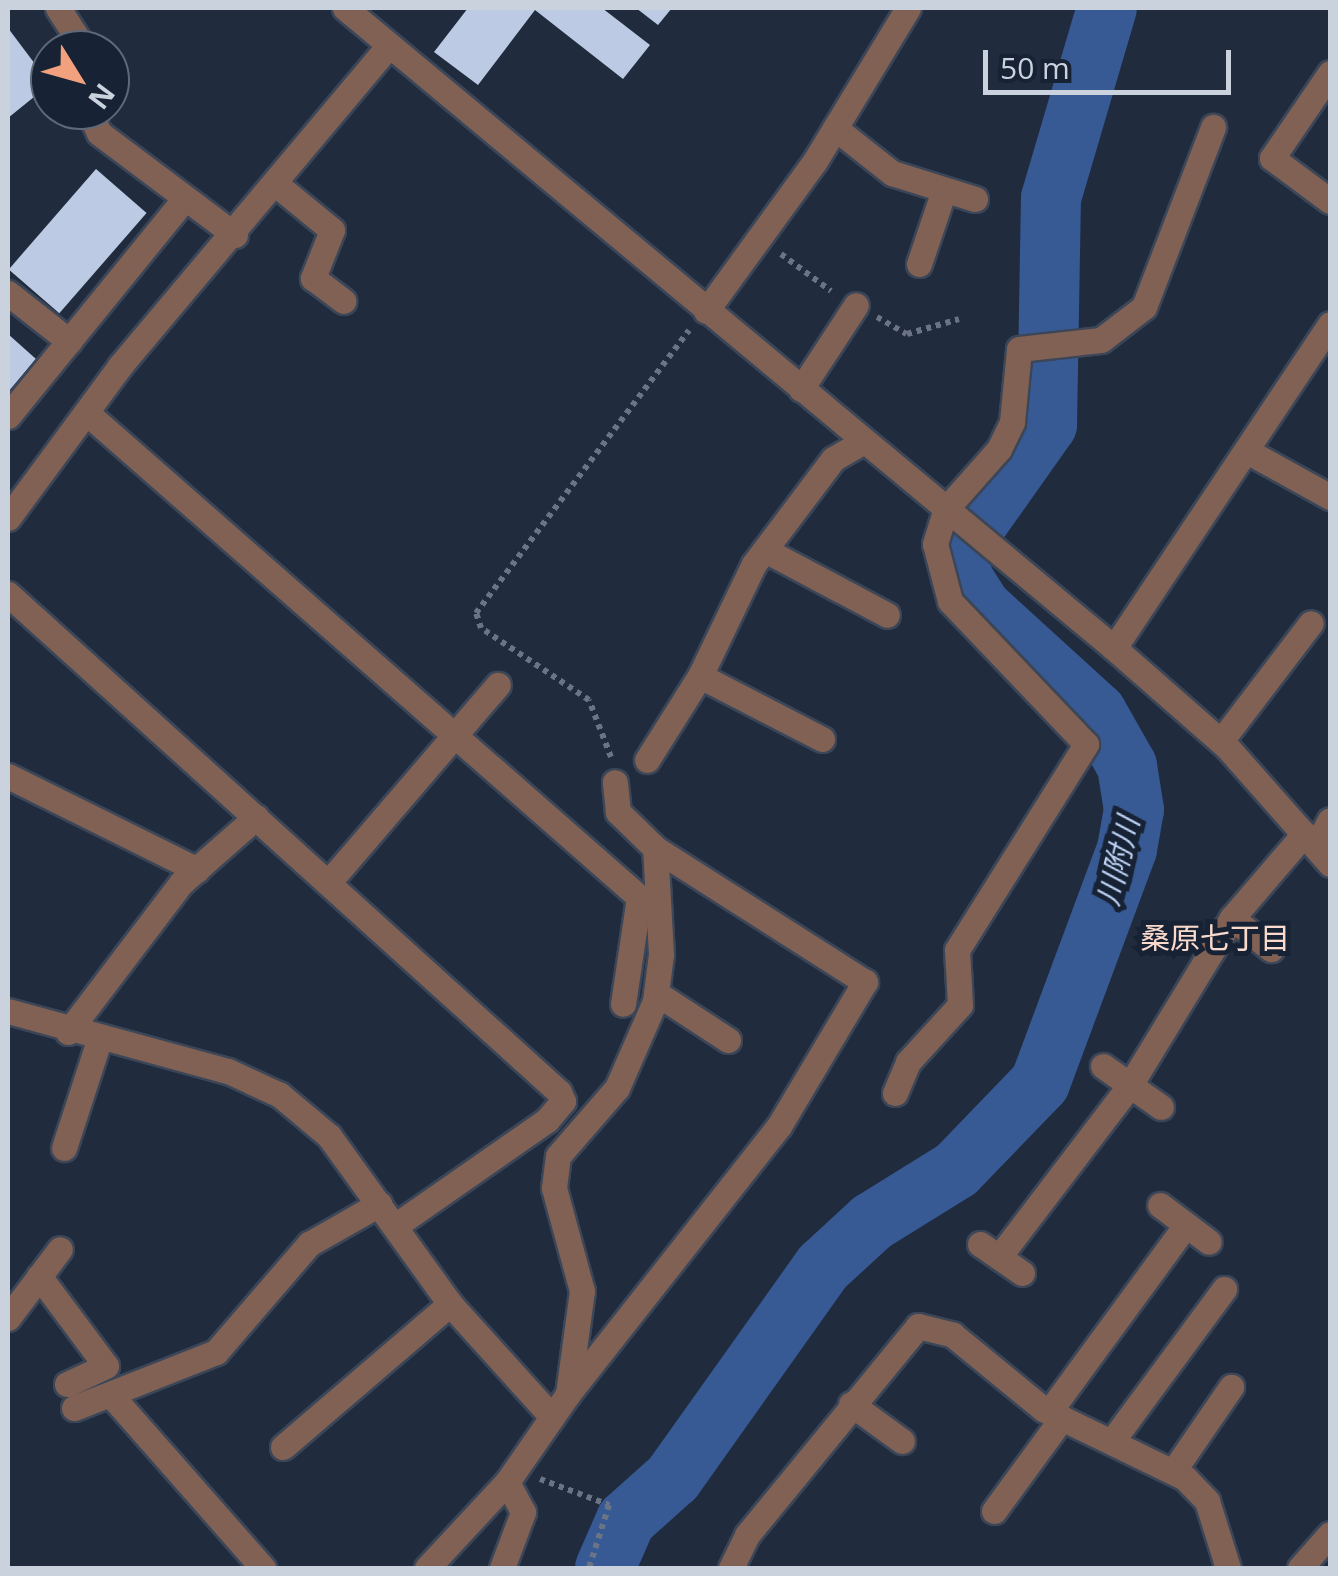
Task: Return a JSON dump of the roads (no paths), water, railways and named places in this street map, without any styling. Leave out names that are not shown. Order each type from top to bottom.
[{"type":"street","points":[[58,8],[72,30]]},
{"type":"street","points":[[344,8],[386,50],[1114,648],[1220,741],[1317,848]]},
{"type":"street","points":[[706,311],[835,128],[908,8]]},
{"type":"street","points":[[8,518],[88,414],[386,50]]},
{"type":"street","points":[[1330,72],[1272,158],[1330,201]]},
{"type":"street","points":[[895,1094],[908,1062],[960,1004],[957,950],[1086,744],[950,601],[935,544],[946,509],[1000,449],[1012,422],[1018,350],[1101,340],[1144,308],[1214,127]]},
{"type":"street","points":[[835,128],[892,173],[975,199]]},
{"type":"street","points":[[98,130],[235,235]]},
{"type":"street","points":[[276,185],[332,230],[313,278],[342,301]]},
{"type":"street","points":[[919,264],[944,190]]},
{"type":"street","points":[[8,416],[185,198]]},
{"type":"street","points":[[8,293],[69,340]]},
{"type":"street","points":[[801,389],[856,305]]},
{"type":"street","points":[[1114,648],[1330,324]]},
{"type":"street","points":[[88,414],[452,739],[639,897],[623,1004]]},
{"type":"street","points":[[648,760],[700,676],[764,550],[833,459],[864,441]]},
{"type":"street","points":[[1247,452],[1330,497]]},
{"type":"street","points":[[764,550],[887,615]]},
{"type":"street","points":[[8,594],[563,1101],[387,1215],[309,1244],[216,1352],[110,1394],[70,1396],[106,1366],[40,1276]]},
{"type":"street","points":[[1220,741],[1311,623]]},
{"type":"street","points":[[700,676],[822,739]]},
{"type":"street","points":[[328,883],[498,686]]},
{"type":"street","points":[[8,776],[196,870]]},
{"type":"street","points":[[427,1568],[512,1476],[568,1394],[779,1126],[865,982],[656,848],[618,812],[615,782]]},
{"type":"street","points":[[68,1032],[196,870],[256,818]]},
{"type":"street","points":[[1022,1273],[990,1250],[1130,1085],[1232,918],[1317,848],[1330,820]]},
{"type":"street","points":[[568,1394],[582,1292],[554,1188],[558,1156],[617,1088],[656,993],[664,881],[656,848]]},
{"type":"street","points":[[1232,918],[1271,949]]},
{"type":"street","points":[[656,993],[728,1040]]},
{"type":"street","points":[[8,1011],[68,1032],[228,1071],[280,1095],[329,1136],[450,1304],[552,1417]]},
{"type":"street","points":[[64,1148],[98,1040]]},
{"type":"street","points":[[1103,1066],[1161,1107]]},
{"type":"street","points":[[1160,1206],[1209,1242]]},
{"type":"street","points":[[994,1511],[1186,1225]]},
{"type":"street","points":[[8,1318],[60,1249]]},
{"type":"street","points":[[1115,1437],[1224,1289]]},
{"type":"street","points":[[283,1447],[450,1304]]},
{"type":"street","points":[[731,1568],[851,1404],[918,1326],[953,1335],[1056,1415],[1115,1437],[1174,1470],[1207,1500],[1228,1568]]},
{"type":"street","points":[[1174,1470],[1232,1387]]},
{"type":"street","points":[[110,1394],[263,1568]]},
{"type":"street","points":[[851,1404],[902,1441]]},
{"type":"street","points":[[502,1568],[523,1512],[512,1476]]},
{"type":"street","points":[[1300,1568],[1330,1534]]},
{"type":"waterway","name":"川附川","points":[[605,1568],[626,1520],[673,1478],[823,1267],[872,1222],[956,1170],[1040,1083],[1127,849],[1134,810],[1127,766],[1097,713],[981,607],[961,575],[962,545],[1047,425],[1051,198],[1107,8]]},
{"type":"district","name":"桑原七丁目","points":[[1215,938]]}]
